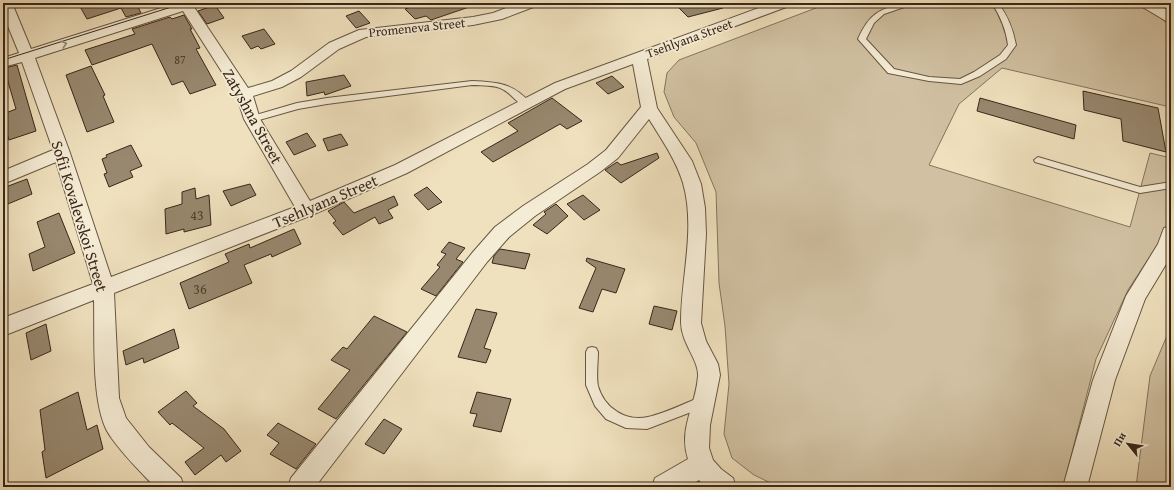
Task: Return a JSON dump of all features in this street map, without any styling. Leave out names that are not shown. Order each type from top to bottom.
[{"type":"street","name":"Sofii Kovalevskoi Street","points":[[5,3],[62,153],[104,287],[108,398],[116,424],[141,455],[172,487]]},
{"type":"street","name":"Promeneva Street","points":[[244,94],[277,84],[296,74],[334,46],[364,33],[473,21],[497,16],[531,3]]},
{"type":"street","name":"Tsehlyana Street","points":[[3,327],[306,210],[400,169],[478,130],[560,86],[784,3]]},
{"type":"street","points":[[1146,3],[1171,18]]},
{"type":"street","points":[[3,63],[188,4]]},
{"type":"street","name":"Zatyshna Street","points":[[188,4],[244,94],[252,118],[306,210]]},
{"type":"street","name":"Tsehlyana Street","points":[[640,56],[649,108]]},
{"type":"street","points":[[300,487],[480,257],[502,232],[529,211],[594,168],[612,154],[649,108],[683,161],[692,184],[696,208],[697,234],[692,323],[696,343],[706,362],[709,372],[703,402],[696,424],[696,445],[702,465],[714,481],[724,487]]},
{"type":"street","points":[[3,178],[62,153]]},
{"type":"street","points":[[1075,487],[1104,380],[1136,296],[1167,246],[1171,233]]},
{"type":"street","points":[[664,487],[702,465]]},
{"type":"lane","points":[[913,3],[877,14],[867,25],[862,39],[891,71],[929,79],[961,82],[977,74],[1003,57],[1012,45],[1011,31],[1004,16],[995,3]]},
{"type":"lane","points":[[252,118],[297,106],[327,101],[472,83],[497,84],[507,88],[527,104]]},
{"type":"lane","points":[[1038,160],[1140,190],[1171,185]]},
{"type":"lane","points":[[592,352],[592,385],[598,402],[610,415],[621,420],[626,422],[647,424],[703,402]]},
{"type":"shaded area","points":[[829,3],[1135,3],[1162,19],[1171,27],[1171,132],[1166,106],[1002,68],[959,104],[929,165],[1130,227],[1150,153],[1171,158],[1171,229],[1164,235],[1128,290],[1096,359],[1063,487],[779,487],[754,475],[732,458],[724,434],[729,384],[725,326],[719,283],[716,192],[696,143],[674,117],[664,92],[667,73],[679,60]]},
{"type":"shaded area","points":[[1171,326],[1171,487],[1136,487],[1150,376]]},
{"type":"building","points":[[78,3],[136,3],[141,13],[126,17],[121,8],[87,19]]},
{"type":"building","points":[[414,3],[474,3],[475,5],[431,20],[426,16],[415,19],[405,9],[416,5]]},
{"type":"building","points":[[674,3],[722,3],[723,8],[688,17]]},
{"type":"building","points":[[215,5],[224,18],[207,24],[198,11]]},
{"type":"building","points":[[359,11],[370,23],[356,28],[346,16]]},
{"type":"building","points":[[184,15],[200,48],[196,49],[216,85],[190,94],[183,81],[172,85],[152,44],[92,65],[85,50],[135,34],[132,29],[170,17],[172,19]]},
{"type":"building","points":[[264,29],[275,44],[261,49],[258,46],[251,49],[242,36]]},
{"type":"building","points":[[17,65],[36,131],[9,140],[3,120],[3,114],[16,109],[4,68]]},
{"type":"building","points":[[91,66],[105,95],[103,96],[114,122],[87,132],[66,75]]},
{"type":"building","points":[[344,75],[351,86],[325,95],[324,92],[307,96],[306,82]]},
{"type":"building","points":[[612,76],[624,87],[608,94],[596,83]]},
{"type":"building","points":[[1083,91],[1158,108],[1166,152],[1123,141],[1121,119],[1084,110]]},
{"type":"building","points":[[552,98],[582,121],[567,129],[560,124],[493,162],[481,152],[518,131],[508,123]]},
{"type":"building","points":[[980,98],[1076,125],[1074,139],[977,111]]},
{"type":"building","points":[[307,133],[316,146],[294,155],[286,142]]},
{"type":"building","points":[[341,134],[348,145],[328,151],[323,139]]},
{"type":"building","points":[[131,145],[142,166],[130,171],[133,177],[109,187],[104,174],[107,173],[102,159],[107,157],[106,155]]},
{"type":"building","points":[[657,153],[659,158],[621,183],[605,170],[617,162],[621,165]]},
{"type":"building","points":[[27,179],[32,194],[3,206],[3,188]]},
{"type":"building","points":[[250,184],[256,195],[231,206],[223,191]]},
{"type":"building","points":[[427,187],[442,202],[428,210],[414,195]]},
{"type":"building","points":[[195,188],[196,199],[209,195],[211,225],[184,232],[184,229],[166,234],[165,209],[182,204],[182,192]]},
{"type":"building","points":[[583,195],[600,210],[584,220],[567,204]]},
{"type":"building","points":[[394,196],[398,205],[388,210],[393,218],[379,224],[375,217],[343,235],[333,223],[336,221],[328,211],[344,202],[354,213]]},
{"type":"building","points":[[556,204],[568,216],[547,234],[533,225],[546,214],[544,212]]},
{"type":"building","points":[[59,213],[75,253],[33,271],[29,254],[45,247],[37,222]]},
{"type":"building","points":[[294,229],[301,244],[272,257],[271,254],[244,265],[252,283],[189,309],[180,283],[229,262],[225,254],[249,244],[250,248]]},
{"type":"building","points":[[449,242],[465,248],[456,259],[463,262],[436,296],[421,289],[440,267],[437,265],[446,254],[441,252]]},
{"type":"building","points":[[500,249],[530,254],[525,269],[492,263],[494,256]]},
{"type":"building","points":[[587,258],[625,269],[616,293],[602,289],[593,312],[579,308],[596,268],[586,261]]},
{"type":"building","points":[[654,306],[677,311],[672,330],[649,324]]},
{"type":"building","points":[[476,309],[497,313],[484,348],[491,350],[486,363],[458,357]]},
{"type":"building","points":[[374,316],[407,332],[336,419],[318,409],[350,370],[331,360],[343,347],[347,349]]},
{"type":"building","points":[[46,324],[51,351],[31,360],[26,333]]},
{"type":"building","points":[[174,329],[179,348],[144,363],[143,358],[126,365],[123,351]]},
{"type":"building","points":[[186,391],[197,403],[193,406],[224,429],[241,451],[226,462],[221,455],[195,475],[185,462],[204,448],[172,423],[170,425],[158,412]]},
{"type":"building","points":[[78,392],[87,430],[97,425],[103,449],[46,478],[42,452],[45,450],[40,410]]},
{"type":"building","points":[[477,392],[511,399],[501,432],[473,426],[477,414],[470,413]]},
{"type":"building","points":[[384,419],[402,429],[384,454],[365,444]]},
{"type":"building","points":[[278,423],[316,444],[296,469],[270,454],[279,443],[267,435]]},
{"type":"tram line","points":[[3,60],[184,3]]}]
